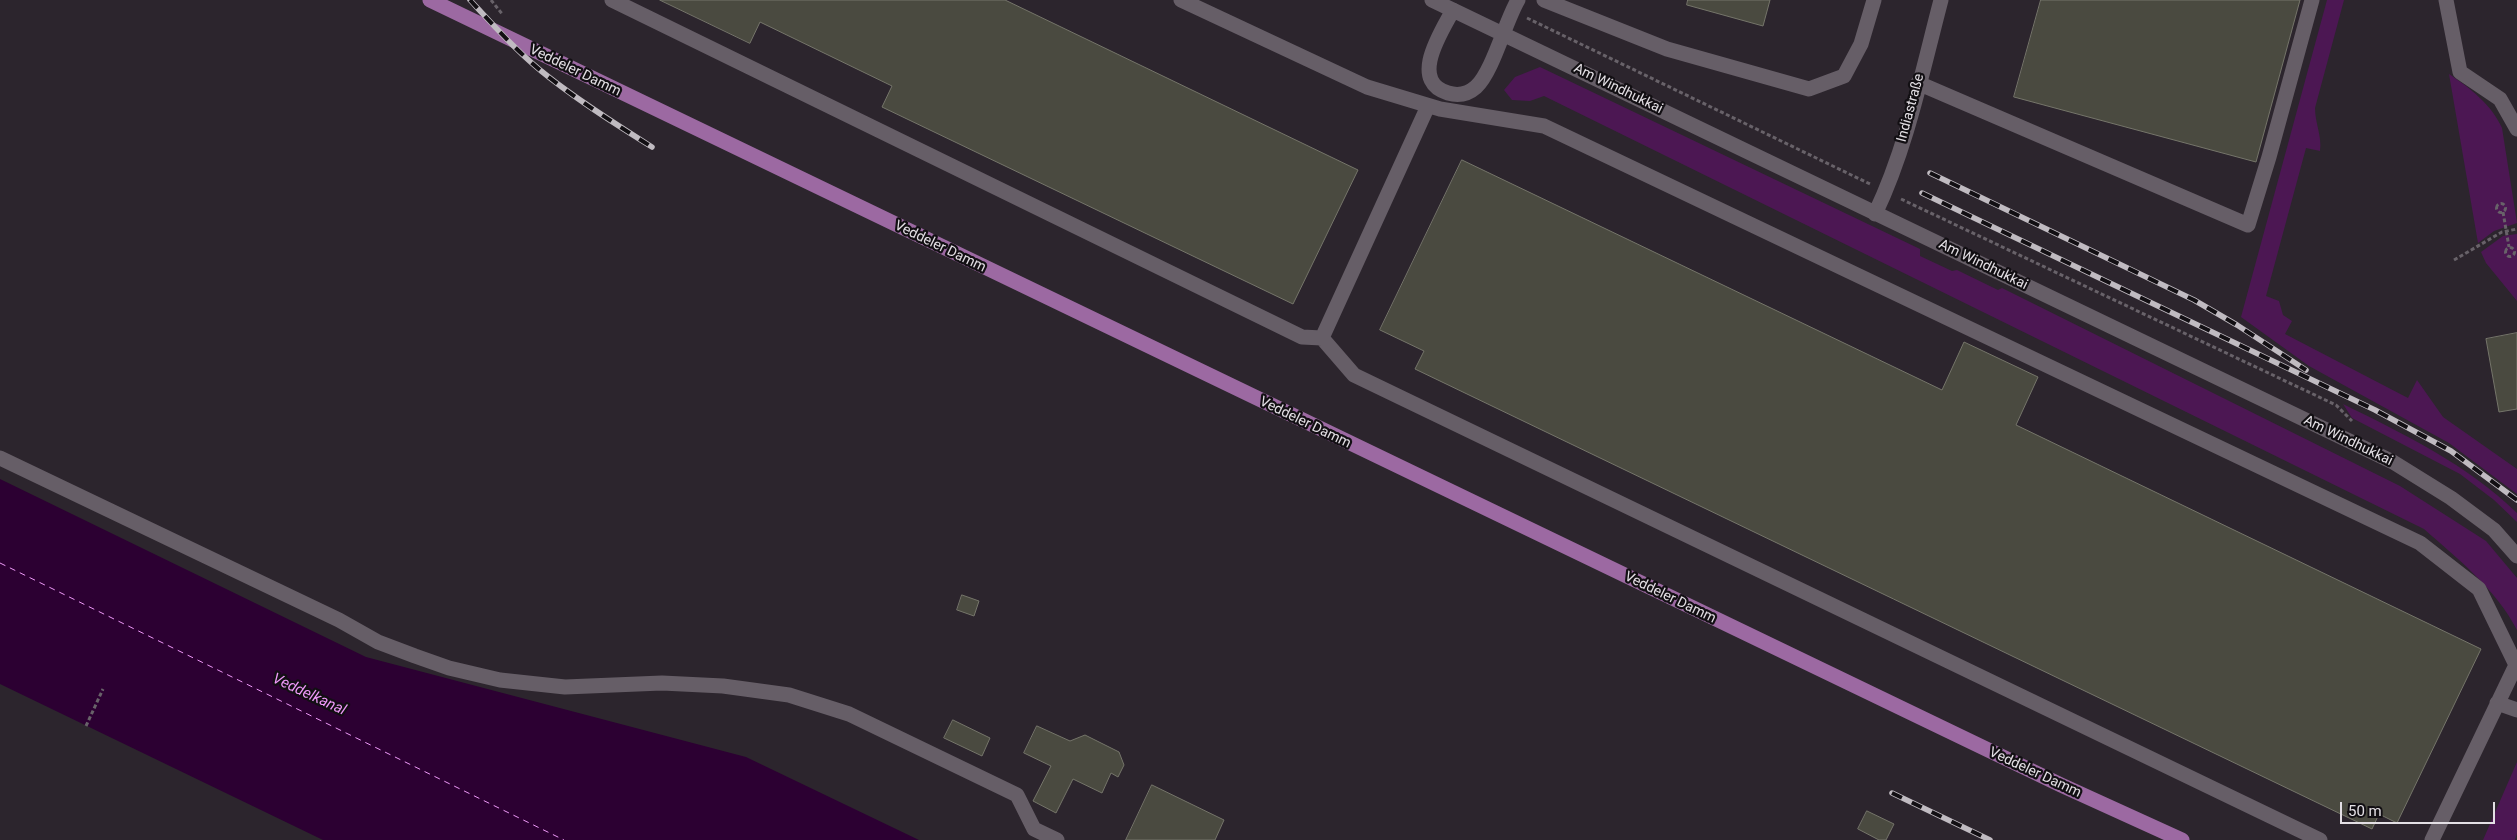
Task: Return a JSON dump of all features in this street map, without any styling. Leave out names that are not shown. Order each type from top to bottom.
[{"type":"main road","name":"Veddeler Damm","points":[[430,0],[2008,760],[2182,840]]},
{"type":"street","points":[[612,0],[1302,337],[1322,338],[1354,375],[2320,840]]},
{"type":"street","points":[[1181,0],[1367,87],[1434,108],[1544,126],[2420,543],[2479,589],[2516,665],[2432,840]]},
{"type":"street","name":"Am Windhukkai","points":[[1432,0],[2393,462],[2451,498],[2494,530],[2517,556]]},
{"type":"street","points":[[1544,0],[1667,48],[1809,89],[1844,76],[1861,44],[1874,0]]},
{"type":"street","name":"Indiastraße","points":[[1875,214],[1886,192],[1903,142],[1941,0]]},
{"type":"street","points":[[1918,83],[2248,225],[2269,157],[2312,0]]},
{"type":"street","points":[[2446,0],[2460,72],[2500,99],[2517,128]]},
{"type":"street","points":[[1453,10],[1428,62],[1432,80],[1445,92],[1462,94],[1478,86],[1504,34],[1515,5]]},
{"type":"street","points":[[1322,338],[1434,108],[1445,92]]},
{"type":"street","points":[[0,458],[339,620],[378,642],[449,668],[500,680],[565,687],[688,684],[723,686],[789,695],[849,714],[1017,794],[1032,835],[1057,840]]},
{"type":"street","points":[[2497,704],[2517,710]]},
{"type":"path","points":[[1515,5],[1886,192],[2336,406],[2355,424]]},
{"type":"path","points":[[2503,212],[2509,247]]},
{"type":"path","points":[[2454,260],[2506,231],[2517,229]]},
{"type":"path","points":[[86,726],[103,689]]},
{"type":"shaded area","points":[[2327,0],[2344,0],[2315,108],[2320,151],[2306,148],[2266,296],[2279,301],[2283,315],[2292,321],[2285,334],[2408,398],[2417,380],[2443,417],[2517,469],[2517,494],[2449,443],[2309,366],[2241,317]]},
{"type":"shaded area","points":[[1540,67],[1920,249],[1920,256],[1952,271],[1957,270],[1998,290],[2002,288],[2400,486],[2486,541],[2517,578],[2517,630],[2487,588],[2463,563],[2424,529],[1544,96],[1530,101],[1512,100],[1504,90],[1515,77]]},
{"type":"shaded area","points":[[2449,74],[2486,104],[2502,128],[2517,223],[2494,231],[2478,243]]},
{"type":"shaded area","points":[[2517,234],[2517,301],[2486,263],[2481,252],[2503,236]]},
{"type":"shaded area","points":[[2343,404],[2412,439],[2456,465],[2478,480],[2517,513],[2517,522],[2494,500],[2460,474],[2352,418]]},
{"type":"shaded area","points":[[2517,762],[2517,833],[2515,840],[2483,840]]},
{"type":"water","name":"Veddelkanal","points":[[0,479],[366,657],[746,757],[919,840],[323,840],[0,684]]},
{"type":"building","points":[[660,0],[1005,0],[1358,170],[1293,304],[882,107],[892,86],[760,22],[750,43]]},
{"type":"building","points":[[1688,0],[1770,0],[1763,26],[1687,5]]},
{"type":"building","points":[[2041,0],[2300,0],[2256,162],[2014,97]]},
{"type":"building","points":[[1462,160],[1942,390],[1964,342],[2038,377],[2016,425],[2481,649],[2397,823],[2379,814],[2372,829],[1415,369],[1424,351],[1380,330]]},
{"type":"building","points":[[2517,333],[2517,409],[2499,412],[2486,339]]},
{"type":"building","points":[[962,595],[979,601],[974,616],[957,610]]},
{"type":"building","points":[[953,720],[990,738],[982,756],[944,738]]},
{"type":"building","points":[[1037,726],[1070,741],[1085,735],[1119,752],[1124,765],[1118,777],[1111,773],[1102,793],[1073,779],[1056,813],[1033,801],[1051,766],[1024,753]]},
{"type":"building","points":[[1152,785],[1224,820],[1215,840],[1126,840]]},
{"type":"building","points":[[1867,811],[1894,824],[1886,840],[1879,840],[1858,829]]},
{"type":"ferry route","points":[[0,563],[564,840]]},
{"type":"railway","points":[[470,0],[539,69],[587,105],[652,147]]},
{"type":"railway","points":[[1930,173],[2194,300],[2237,325],[2306,370]]},
{"type":"railway","points":[[1922,193],[2375,410],[2451,451],[2517,500]]},
{"type":"railway","points":[[1892,793],[1990,840]]}]
